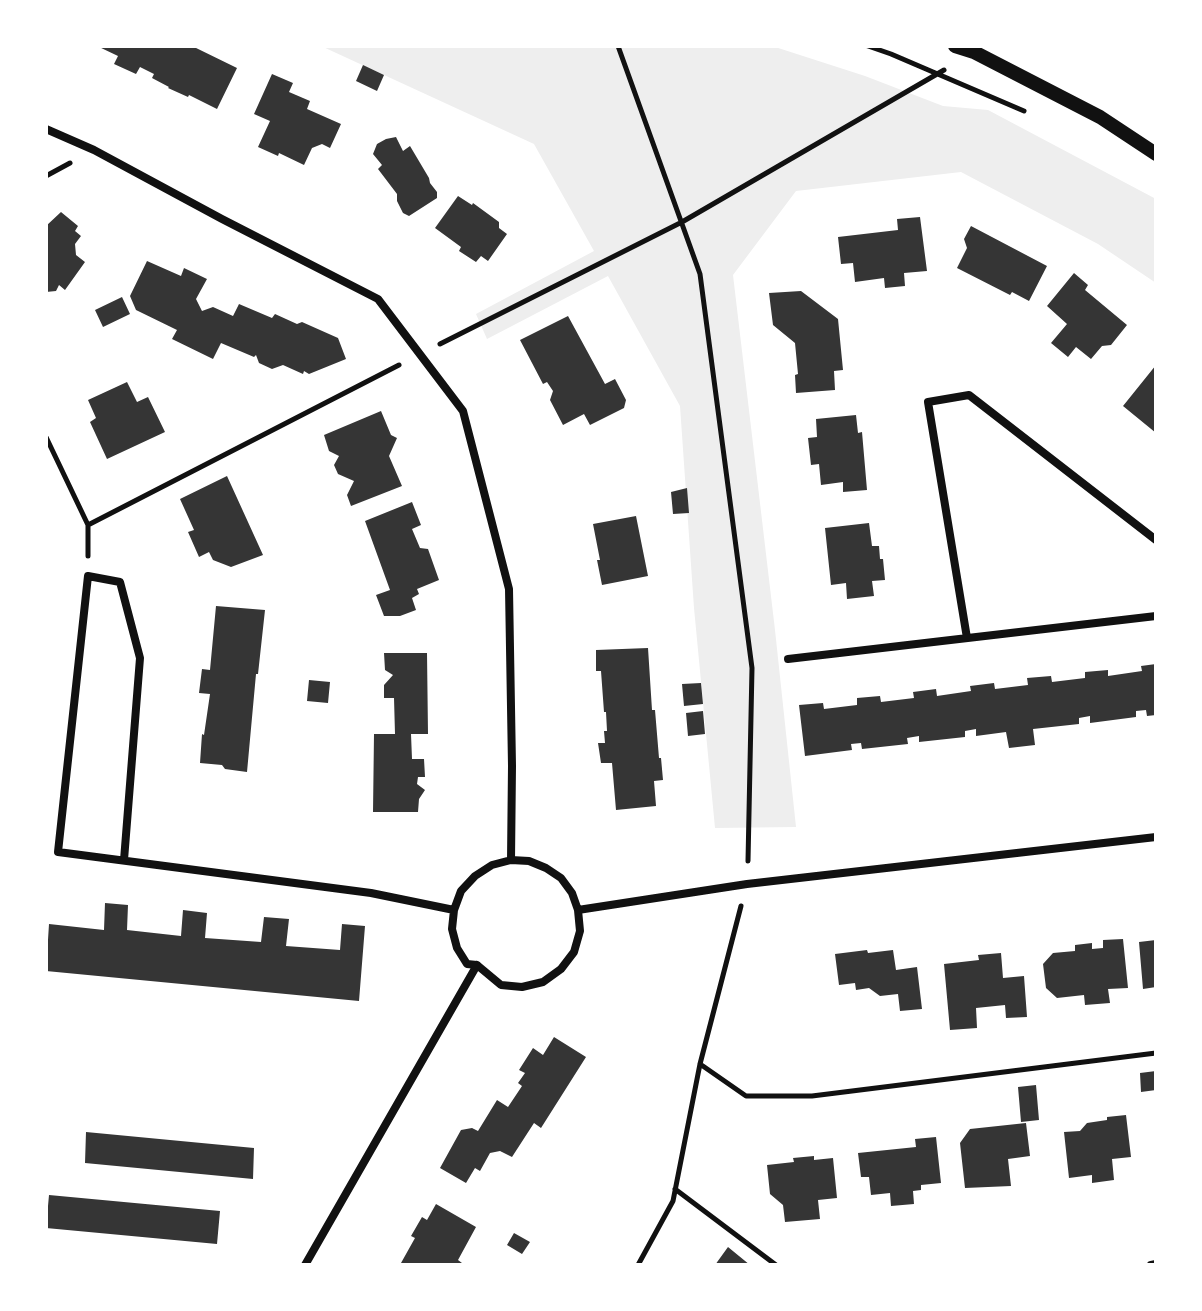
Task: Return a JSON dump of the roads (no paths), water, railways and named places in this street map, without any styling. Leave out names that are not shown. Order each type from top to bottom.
[{"type":"street","points":[[955,46],[974,52],[1100,117],[1156,154]]},
{"type":"street","points":[[46,129],[94,150],[378,299],[463,411],[509,589],[511,860]]},
{"type":"street","points":[[967,638],[928,402],[969,395],[1156,540]]},
{"type":"street","points":[[124,860],[140,658],[120,582],[88,576],[58,852],[371,893],[454,910]]},
{"type":"street","points":[[788,659],[1156,616]]},
{"type":"street","points":[[578,910],[747,884],[1156,837]]},
{"type":"street","points":[[511,860],[529,861],[561,878],[572,893],[578,910],[580,931],[574,952],[561,969],[543,982],[522,987],[501,985],[477,965],[467,964],[457,948],[452,929],[454,910],[461,891],[475,876],[492,865],[511,860]]},
{"type":"street","points":[[305,1265],[477,965]]}]
